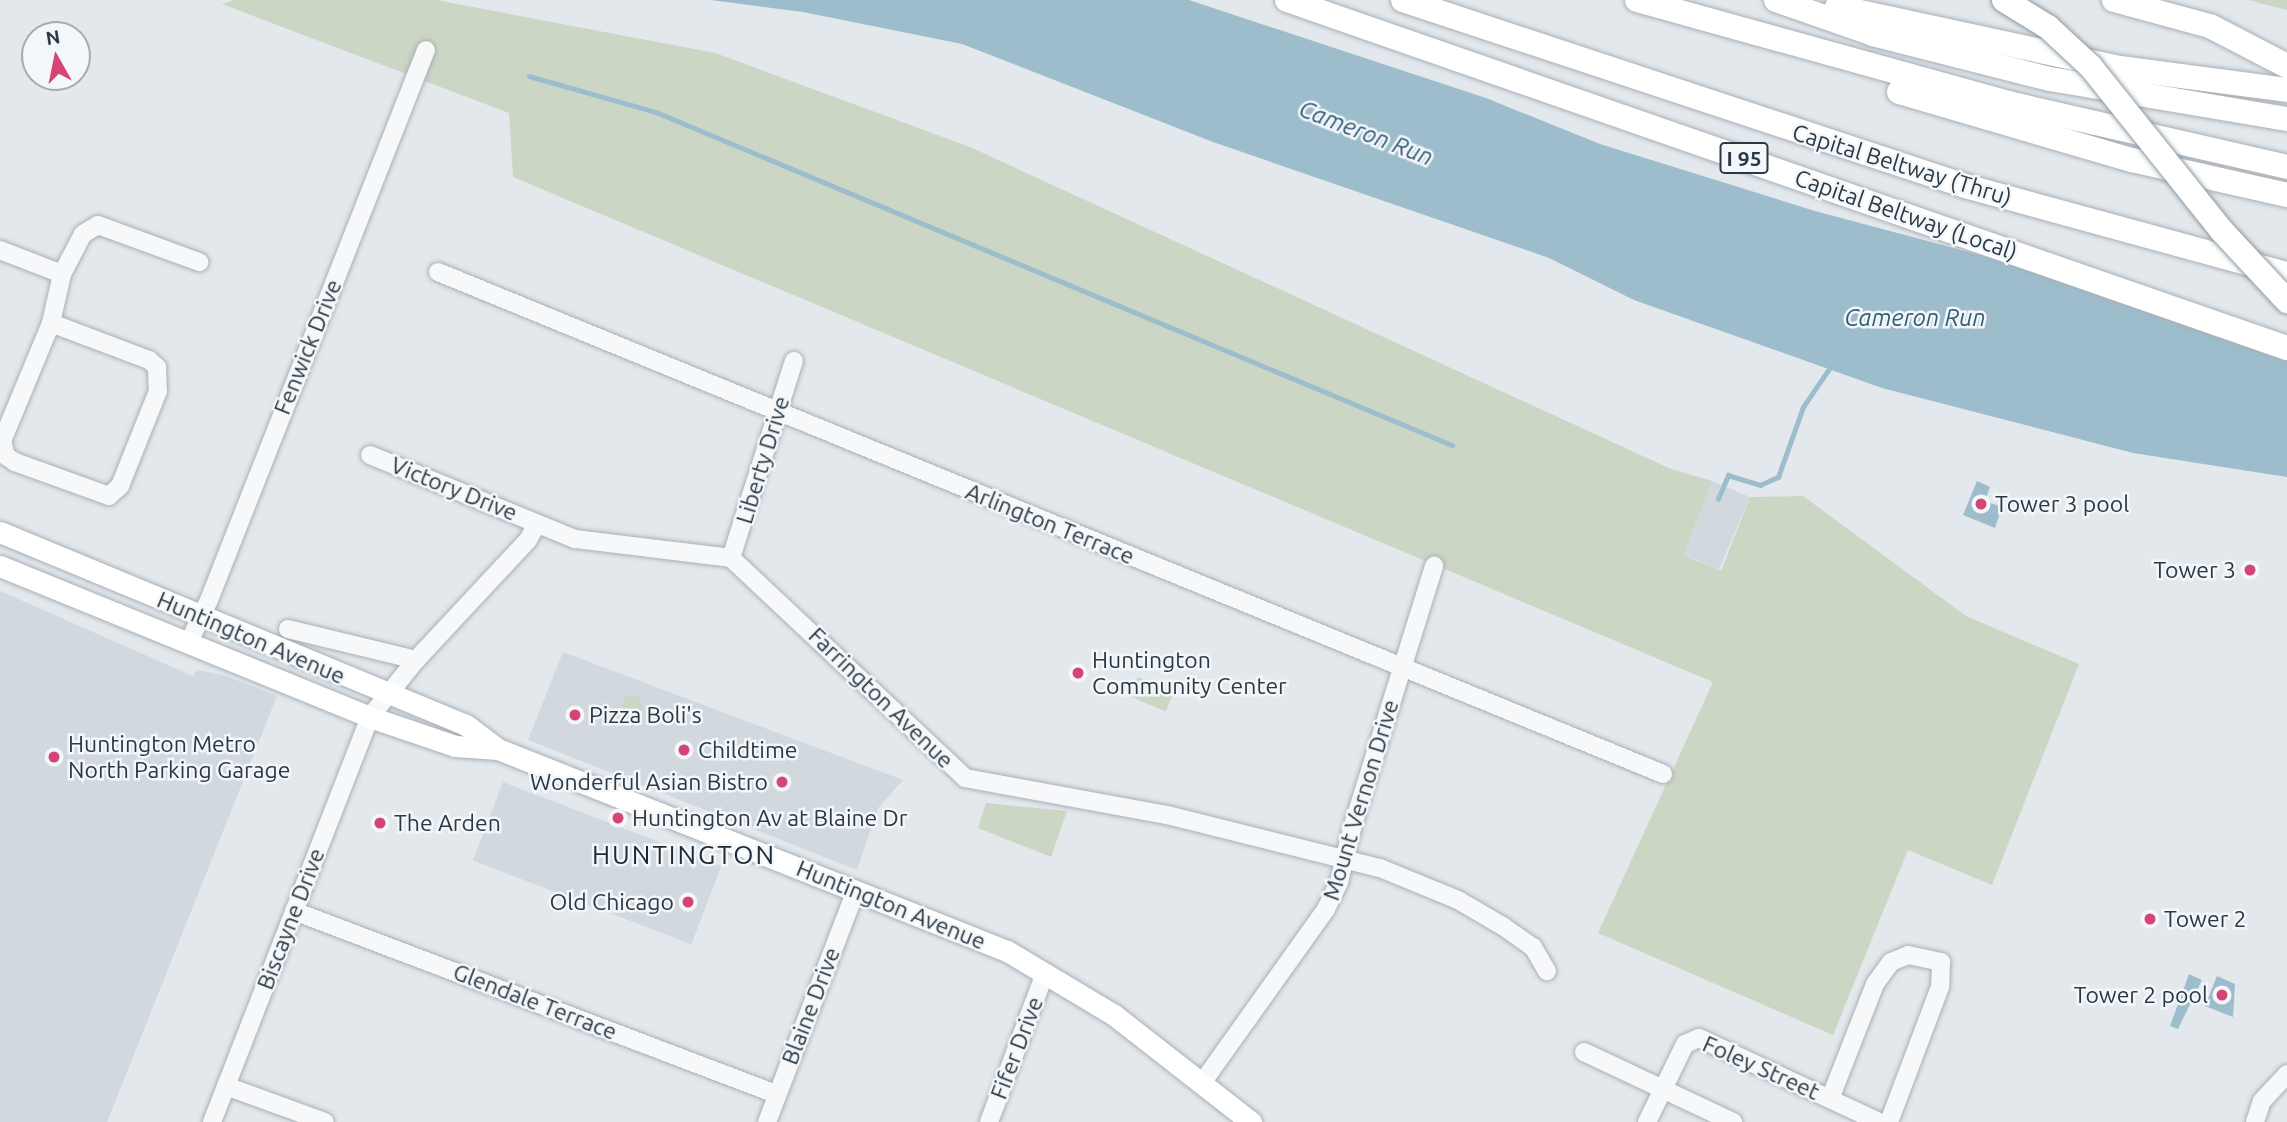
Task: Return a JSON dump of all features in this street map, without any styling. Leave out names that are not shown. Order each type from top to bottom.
[{"type":"highway","name":"Capital Beltway (Local)","points":[[1287,0],[2287,348]]},
{"type":"highway","name":"Capital Beltway (Thru)","points":[[1403,0],[1953,182],[2287,274]]},
{"type":"highway","points":[[1776,0],[1873,34],[2050,79],[2287,119]]},
{"type":"highway","points":[[1801,0],[2120,68],[2287,90]]},
{"type":"highway","points":[[2004,0],[2048,27],[2091,67],[2222,231],[2287,301]]},
{"type":"highway","points":[[2114,0],[2210,26],[2287,66]]},
{"type":"highway","points":[[1644,2],[1996,100],[2287,167]]},
{"type":"highway","points":[[1644,2],[1890,89],[2132,160],[2287,195]]},
{"type":"main road","name":"Huntington Avenue","points":[[0,532],[200,618],[466,725],[498,750]]},
{"type":"main road","name":"Huntington Avenue","points":[[0,566],[370,717],[455,746],[498,750],[987,942],[1114,1015],[1247,1121]]},
{"type":"street","name":"Fenwick Drive","points":[[188,643],[426,50]]},
{"type":"street","points":[[51,323],[149,360],[157,367],[158,391],[120,486],[109,496],[99,496],[6,456],[2,441],[51,323],[62,274],[83,234],[98,225],[199,262]]},
{"type":"street","points":[[0,250],[62,274]]},
{"type":"street","name":"Arlington Terrace","points":[[438,272],[1663,774]]},
{"type":"street","name":"Liberty Drive","points":[[731,558],[794,361]]},
{"type":"street","name":"Victory Drive","points":[[370,455],[537,524]]},
{"type":"street","points":[[370,717],[416,660],[528,540],[537,524],[575,539],[731,558]]},
{"type":"street","name":"Farrington Avenue","points":[[731,558],[965,778],[1167,815],[1345,858],[1458,900],[1528,943],[1547,971]]},
{"type":"street","name":"Mount Vernon Drive","points":[[1202,1083],[1326,909],[1345,858],[1434,566]]},
{"type":"street","points":[[288,629],[416,660]]},
{"type":"street","name":"Biscayne Drive","points":[[212,1122],[370,717]]},
{"type":"street","name":"Blaine Drive","points":[[767,1122],[856,890]]},
{"type":"street","name":"Glendale Terrace","points":[[294,911],[776,1094]]},
{"type":"street","points":[[1830,1099],[1875,984],[1891,962],[1908,955],[1941,962],[1940,987],[1889,1122]]},
{"type":"street","name":"Fifer Drive","points":[[989,1122],[1045,973]]},
{"type":"street","name":"Foley Street","points":[[1647,1122],[1685,1044],[1699,1038],[1879,1122]]},
{"type":"street","points":[[1584,1052],[1733,1122]]},
{"type":"street","points":[[2255,1122],[2262,1101],[2287,1074]]},
{"type":"street","points":[[226,1086],[325,1122]]},
{"type":"shaded area","points":[[1712,481],[1750,497],[1719,570],[1681,554]]},
{"type":"shaded area","points":[[0,591],[193,676],[197,670],[223,675],[277,696],[107,1122],[0,1122]]},
{"type":"shaded area","points":[[563,652],[903,780],[878,808],[857,870],[528,740]]},
{"type":"shaded area","points":[[503,782],[721,866],[691,944],[473,860]]},
{"type":"green space","points":[[234,0],[436,0],[715,53],[970,147],[1671,469],[1712,481],[1683,555],[1721,571],[1750,497],[1803,496],[1966,616],[2079,664],[1992,885],[1908,850],[1833,1035],[1598,933],[1713,682],[513,177],[509,113],[222,4]]},
{"type":"green space","points":[[2249,0],[2287,0],[2287,10],[2263,4]]},
{"type":"green space","points":[[1138,677],[1174,692],[1166,712],[1130,696]]},
{"type":"green space","points":[[628,695],[636,695],[642,705],[636,715],[628,715],[622,709],[622,701]]},
{"type":"green space","points":[[986,803],[1067,811],[1051,857],[978,828]]},
{"type":"water","name":"Cameron Run","points":[[711,0],[1189,0],[1486,98],[1600,144],[1815,211],[2287,337],[2287,477],[2133,453],[1882,388],[1634,300],[1549,258],[1213,142],[962,44],[803,12]]},
{"type":"water","name":"Tower 3 pool","points":[[1977,481],[1990,487],[1985,501],[2002,507],[1995,528],[1963,515]]},
{"type":"water","name":"Tower 2 pool","points":[[2189,974],[2202,980],[2178,1029],[2170,1026]]},
{"type":"water","name":"Tower 2 pool","points":[[2217,976],[2235,984],[2233,1017],[2205,1006]]},
{"type":"waterway","points":[[529,76],[656,112],[1452,445]]},
{"type":"waterway","points":[[1718,499],[1728,475],[1760,485],[1778,477],[1803,407],[1831,366]]},
{"type":"place","name":"Tower 3 pool","points":[[1981,504]]},
{"type":"place","name":"Tower 3","points":[[2250,570]]},
{"type":"place","name":"Huntington Community Center","points":[[1078,673]]},
{"type":"place","name":"Pizza Boli's","points":[[575,715]]},
{"type":"place","name":"Childtime","points":[[684,750]]},
{"type":"place","name":"Huntington Metro North Parking Garage","points":[[54,757]]},
{"type":"place","name":"Wonderful Asian Bistro","points":[[782,782]]},
{"type":"place","name":"Huntington Av at Blaine Dr","points":[[618,818]]},
{"type":"place","name":"The Arden","points":[[380,823]]},
{"type":"place","name":"Old Chicago","points":[[688,902]]},
{"type":"place","name":"Tower 2","points":[[2150,919]]},
{"type":"place","name":"Tower 2 pool","points":[[2222,995]]},
{"type":"district","name":"HUNTINGTON","points":[[684,855]]}]
